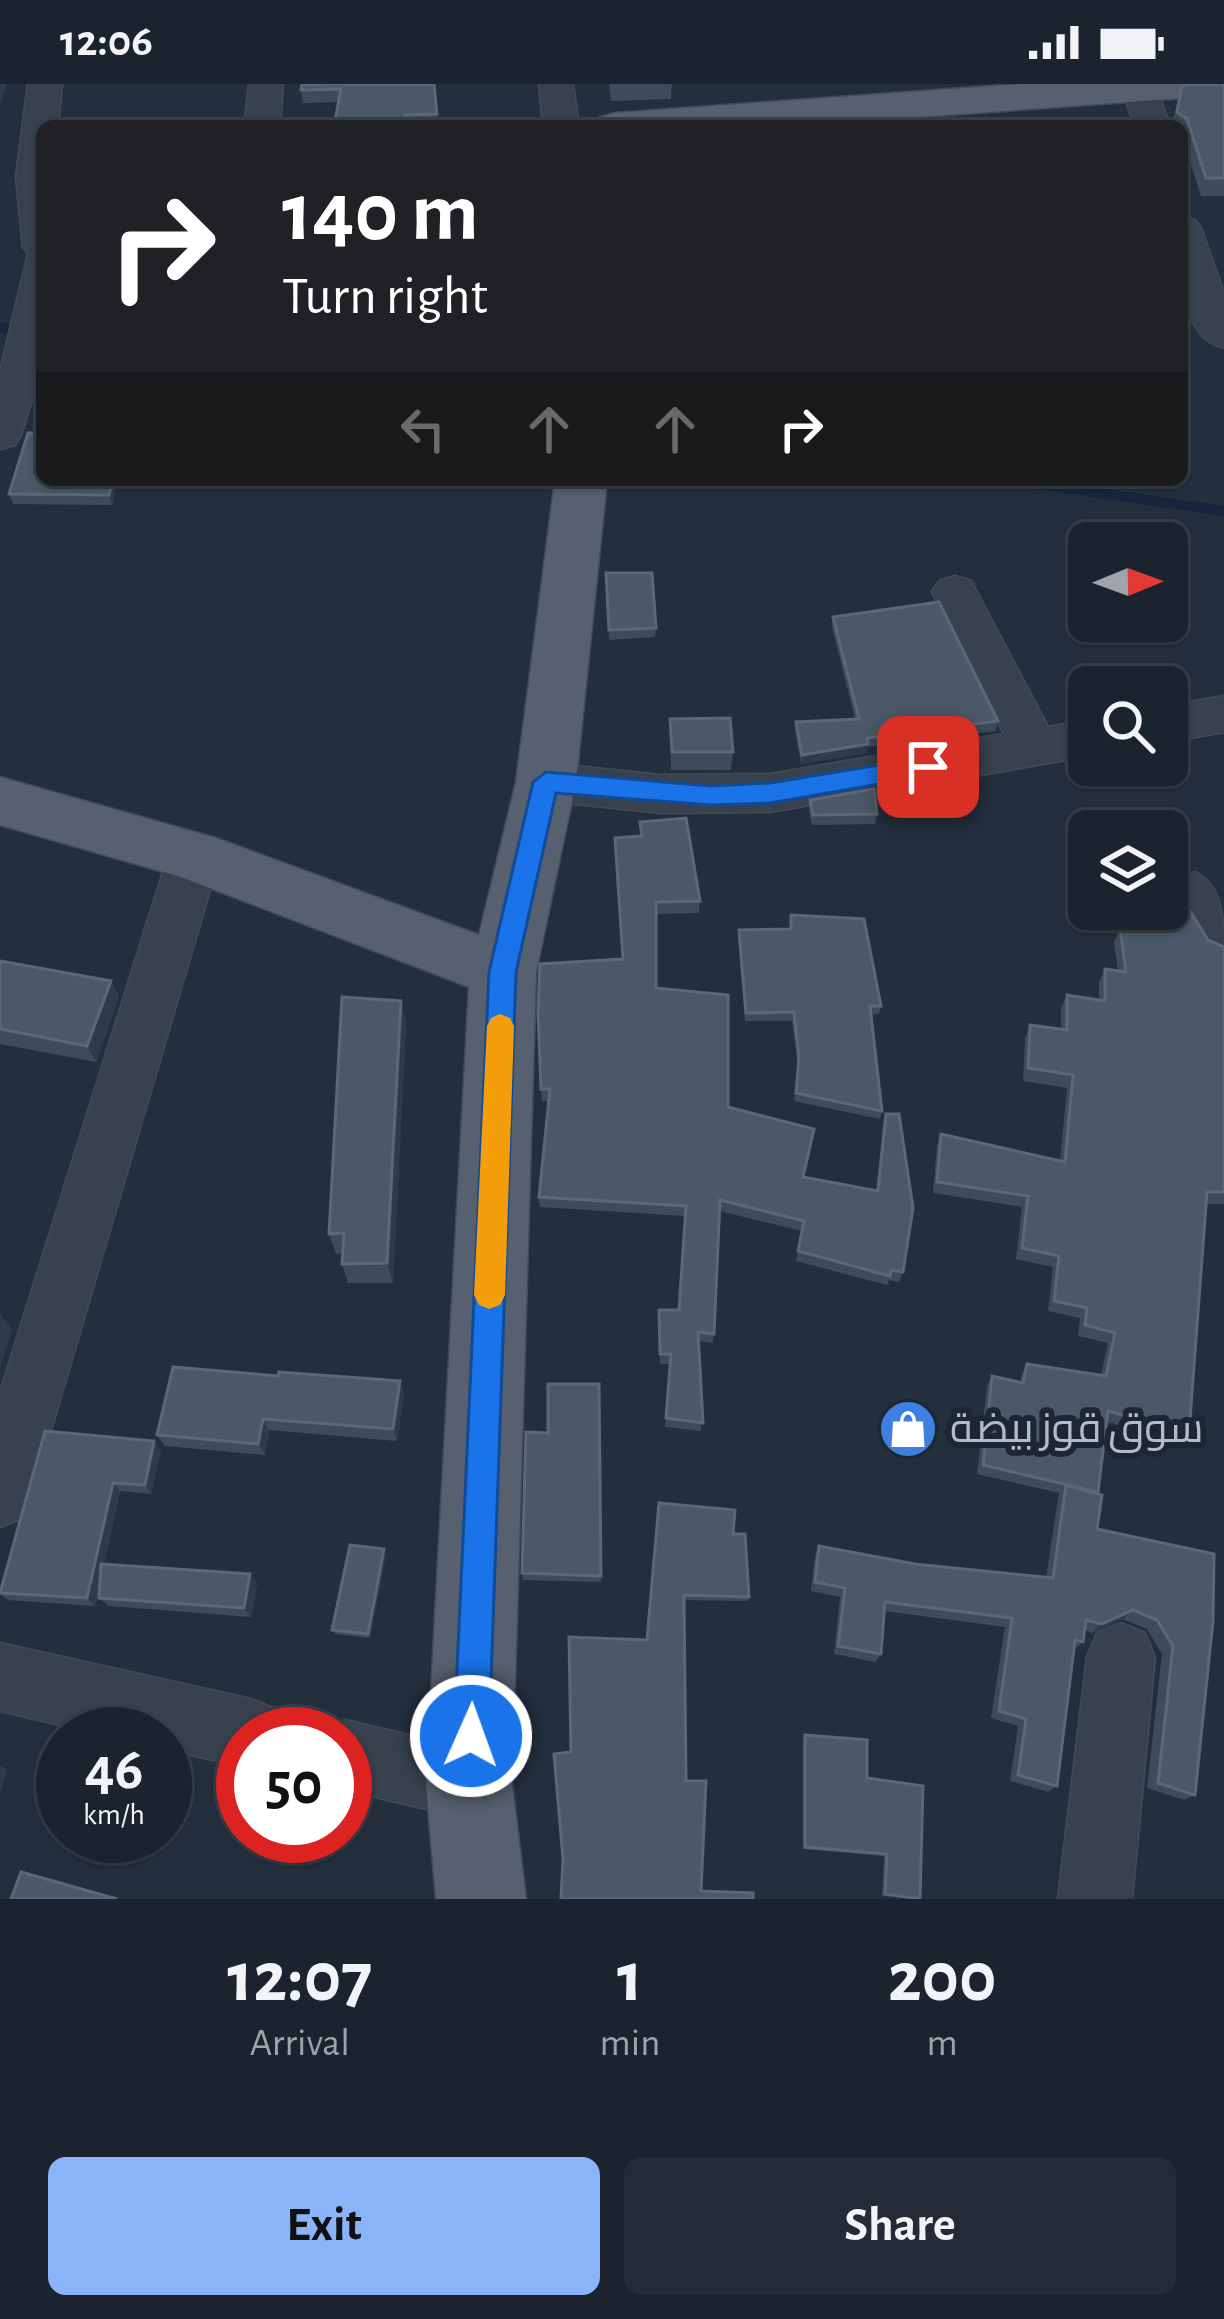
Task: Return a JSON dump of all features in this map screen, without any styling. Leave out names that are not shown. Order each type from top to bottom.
[{"type":"main road","points":[[737,120],[1144,100],[1198,84]]},
{"type":"main road","points":[[481,1899],[470,1784],[502,972],[546,782],[580,486]]},
{"type":"main road","points":[[0,801],[194,856],[502,972]]},
{"type":"street","points":[[37,120],[45,84]]},
{"type":"street","points":[[263,120],[266,84]]},
{"type":"street","points":[[556,84],[560,120]]},
{"type":"street","points":[[36,126],[25,178],[36,223]]},
{"type":"street","points":[[1188,245],[1216,326],[1224,335]]},
{"type":"street","points":[[0,435],[26,354],[36,296]]},
{"type":"street","points":[[955,592],[1035,748]]},
{"type":"street","points":[[1188,720],[1224,714]]},
{"type":"street","points":[[546,782],[662,794],[770,793],[1068,742]]},
{"type":"street","points":[[0,1495],[194,856]]},
{"type":"street","points":[[1195,892],[1224,936]]},
{"type":"street","points":[[1095,1899],[1121,1657]]},
{"type":"street","points":[[0,1677],[216,1726]]},
{"type":"street","points":[[372,1761],[470,1784]]},
{"type":"building","points":[[302,84],[434,84],[437,114],[405,115],[405,120],[335,120],[341,89],[301,90]]},
{"type":"building","points":[[1224,84],[1224,178],[1206,178],[1188,120],[1177,112],[1182,86]]},
{"type":"building","points":[[28,433],[36,433],[36,486],[111,486],[109,495],[9,494]]},
{"type":"building","points":[[606,573],[652,573],[656,628],[609,630]]},
{"type":"building","points":[[939,602],[998,721],[867,738],[868,744],[802,755],[796,722],[859,719],[833,617]]},
{"type":"building","points":[[730,718],[733,752],[672,752],[670,719]]},
{"type":"building","points":[[874,789],[877,814],[813,815],[810,800]]},
{"type":"building","points":[[686,818],[700,901],[656,902],[656,988],[728,995],[728,1107],[814,1129],[803,1177],[878,1191],[886,1114],[899,1114],[913,1208],[903,1272],[891,1270],[890,1276],[798,1251],[804,1221],[720,1200],[714,1334],[698,1332],[703,1423],[666,1418],[671,1354],[660,1354],[659,1310],[679,1310],[686,1206],[539,1197],[550,1089],[541,1089],[540,964],[623,959],[615,838],[642,836],[640,822]]},
{"type":"building","points":[[1188,908],[1208,940],[1224,947],[1224,1192],[1207,1192],[1189,1433],[1108,1411],[1098,1492],[983,1465],[992,1376],[1023,1383],[1027,1364],[1106,1376],[1115,1333],[1085,1325],[1087,1308],[1054,1301],[1059,1256],[1022,1248],[1028,1196],[937,1182],[941,1134],[1065,1162],[1073,1075],[1028,1068],[1030,1025],[1067,1030],[1067,995],[1105,1001],[1105,969],[1126,972],[1120,930],[1188,930]]},
{"type":"building","points":[[791,915],[864,919],[881,1006],[870,1006],[882,1111],[796,1093],[799,1058],[794,1012],[746,1013],[739,930],[791,929]]},
{"type":"building","points":[[0,961],[111,981],[87,1046],[0,1029]]},
{"type":"building","points":[[342,997],[401,1001],[387,1263],[342,1264],[344,1233],[329,1234]]},
{"type":"building","points":[[173,1367],[400,1381],[393,1429],[263,1419],[258,1444],[157,1435]]},
{"type":"building","points":[[548,1384],[599,1384],[601,1576],[522,1573],[526,1432],[548,1433]]},
{"type":"building","points":[[45,1431],[154,1441],[145,1485],[113,1483],[87,1598],[0,1593]]},
{"type":"building","points":[[1066,1485],[1102,1495],[1097,1529],[1214,1554],[1213,1621],[1195,1795],[1158,1783],[1173,1646],[1157,1620],[1133,1610],[1102,1624],[1086,1620],[1083,1642],[1075,1640],[1057,1786],[1018,1775],[1026,1719],[999,1711],[1012,1618],[885,1602],[881,1654],[838,1646],[845,1588],[815,1582],[819,1546],[915,1564],[1053,1578]]},
{"type":"building","points":[[659,1503],[735,1510],[733,1534],[745,1534],[749,1597],[684,1595],[686,1781],[706,1781],[701,1891],[753,1893],[753,1899],[561,1899],[563,1859],[554,1754],[571,1752],[569,1637],[647,1640]]},
{"type":"building","points":[[350,1545],[384,1549],[368,1634],[332,1630]]},
{"type":"building","points":[[101,1564],[250,1574],[244,1608],[99,1598]]},
{"type":"building","points":[[805,1735],[867,1740],[867,1778],[923,1786],[920,1899],[885,1894],[887,1854],[805,1847]]},
{"type":"building","points":[[21,1872],[117,1899],[11,1899]]},
{"type":"waterway","points":[[0,328],[36,331]]},
{"type":"waterway","points":[[1050,486],[1224,511]]},
{"type":"slow traffic","points":[[489,1295],[500,1026]]},
{"type":"place","name":"سوق قوز بيضة","points":[[908,1429]]},
{"type":"route","points":[[471,1736],[502,972],[546,782],[711,796],[770,793],[928,767]]}]
